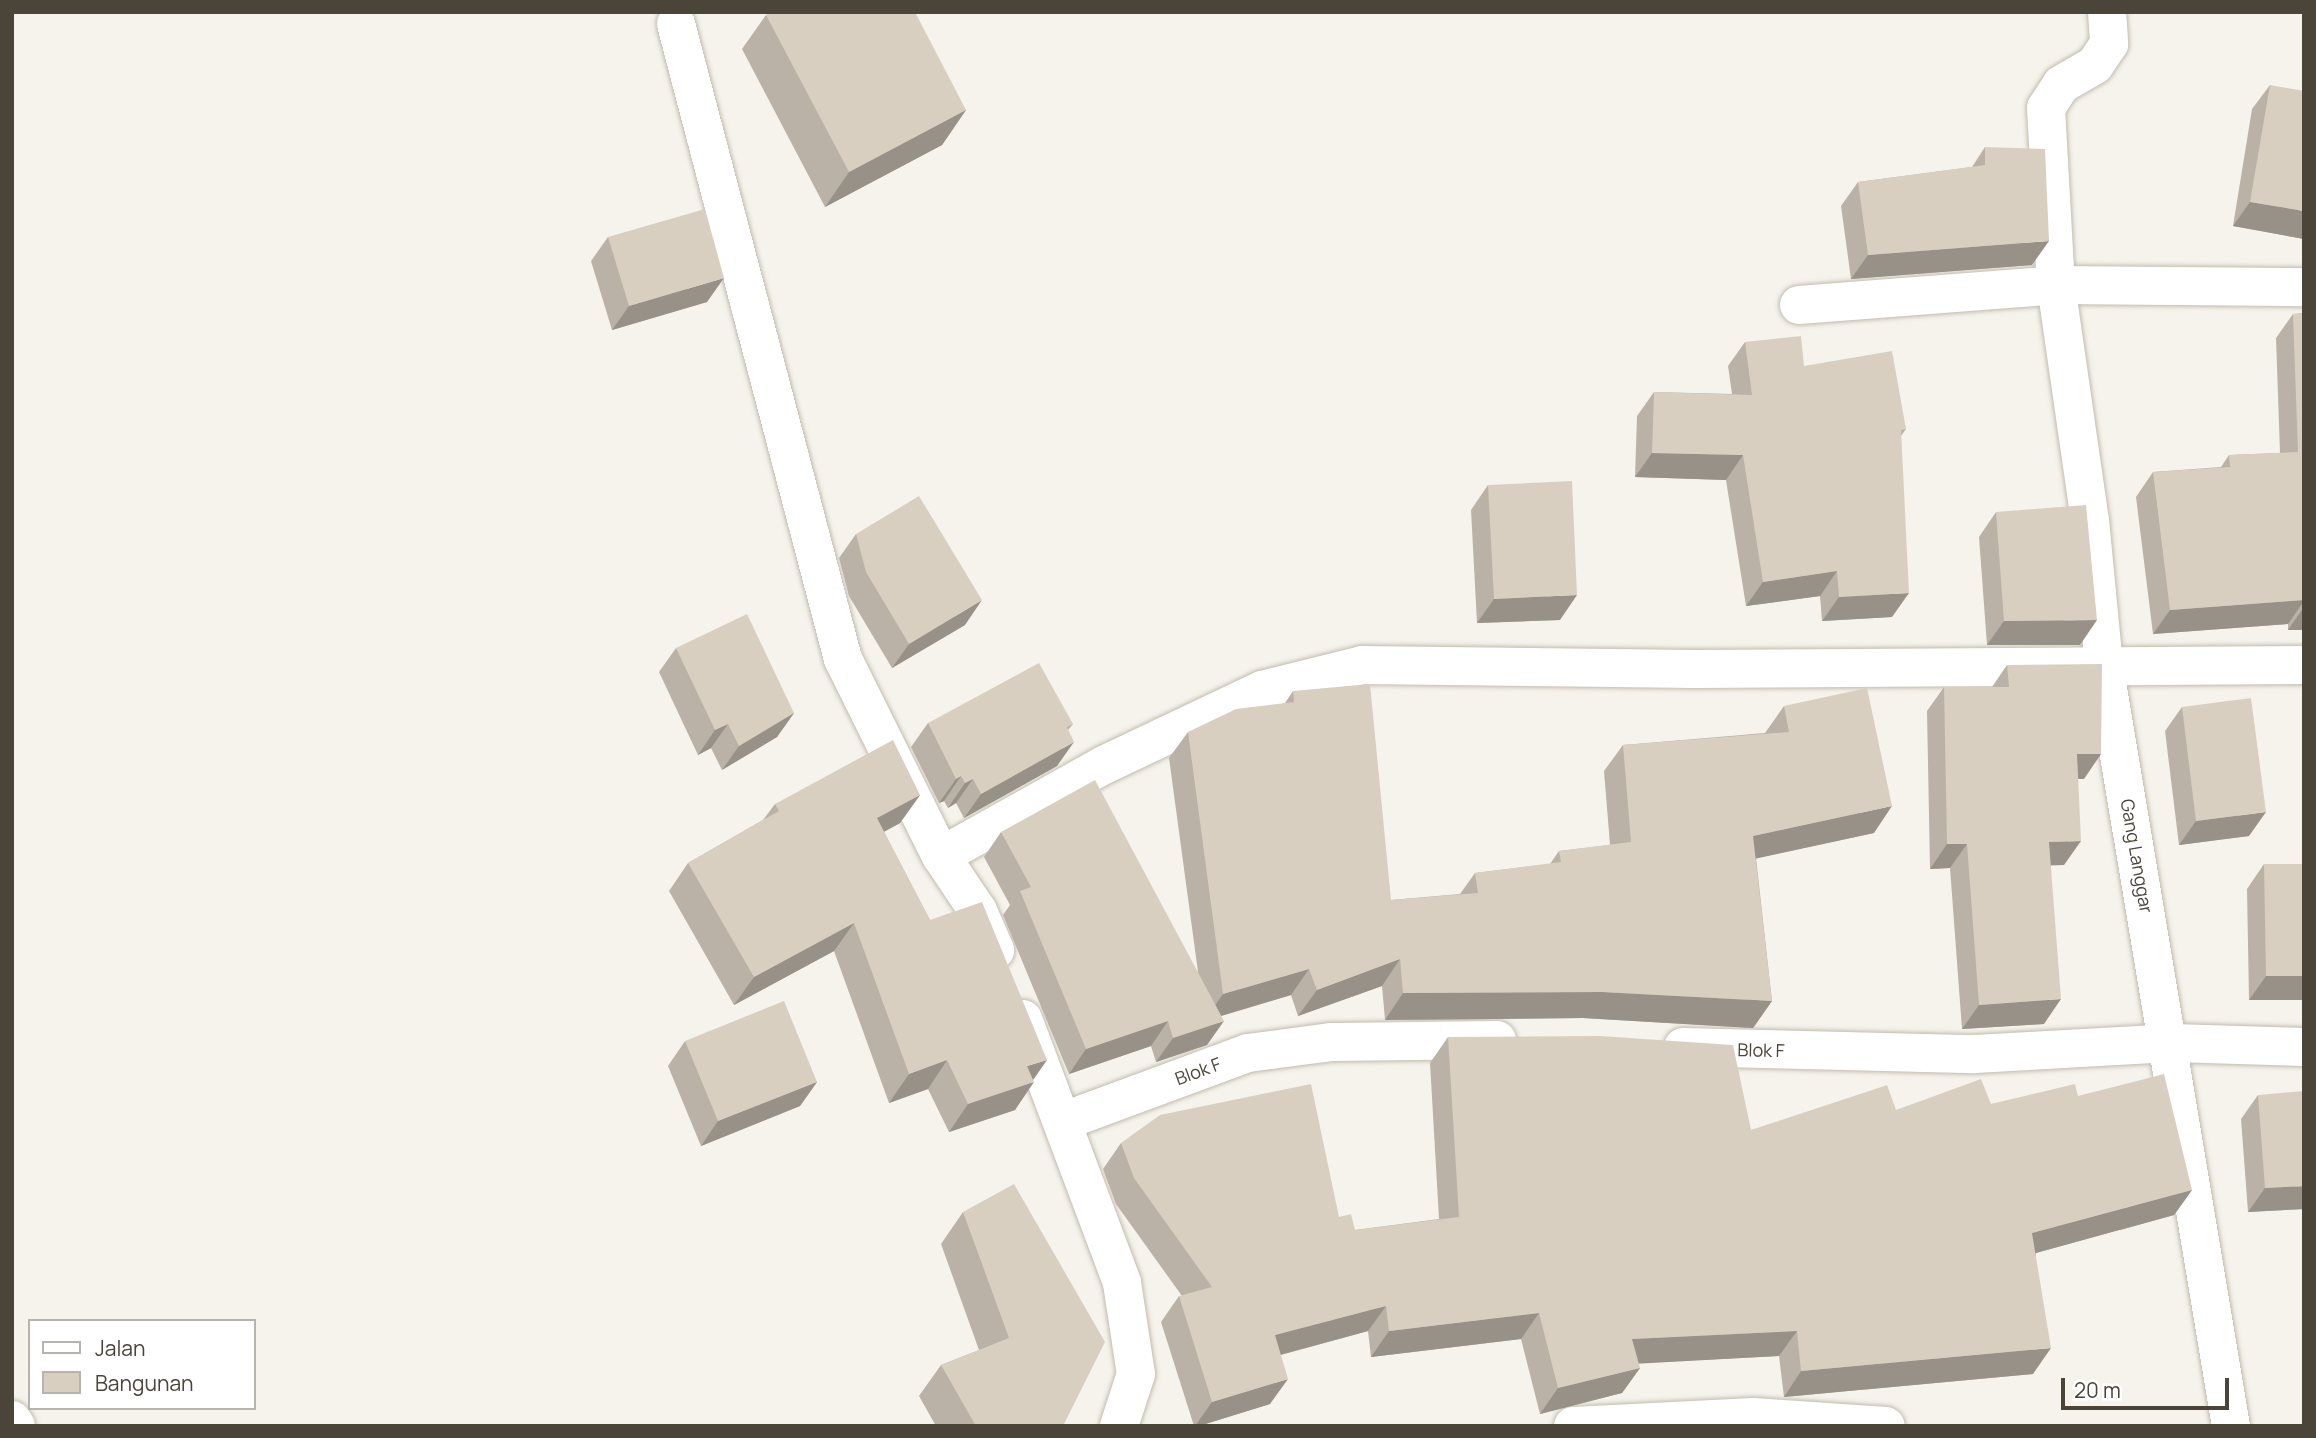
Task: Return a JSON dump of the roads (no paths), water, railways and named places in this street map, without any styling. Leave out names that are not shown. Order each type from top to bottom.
[{"type":"street","name":"Gang Langgar","points":[[2107,12],[2109,44],[2095,65],[2061,85],[2046,108],[2056,285],[2090,520],[2104,665],[2170,1043],[2231,1426]]},
{"type":"street","points":[[676,24],[843,659],[941,856],[978,911],[1063,1121],[1122,1283],[1136,1374],[1119,1426]]},
{"type":"street","points":[[1799,305],[2056,285],[2304,287]]},
{"type":"street","points":[[941,856],[1104,765],[1262,690],[1362,665],[1695,669],[2304,665]]},
{"type":"street","name":"Blok F","points":[[1063,1121],[1248,1053],[1332,1042],[1528,1040]]},
{"type":"street","name":"Blok F","points":[[1651,1045],[1975,1054],[2170,1043],[2304,1047]]},
{"type":"street","points":[[1573,1426],[1753,1417],[1886,1426]]},
{"type":"street","points":[[12,1420],[16,1426]]}]
